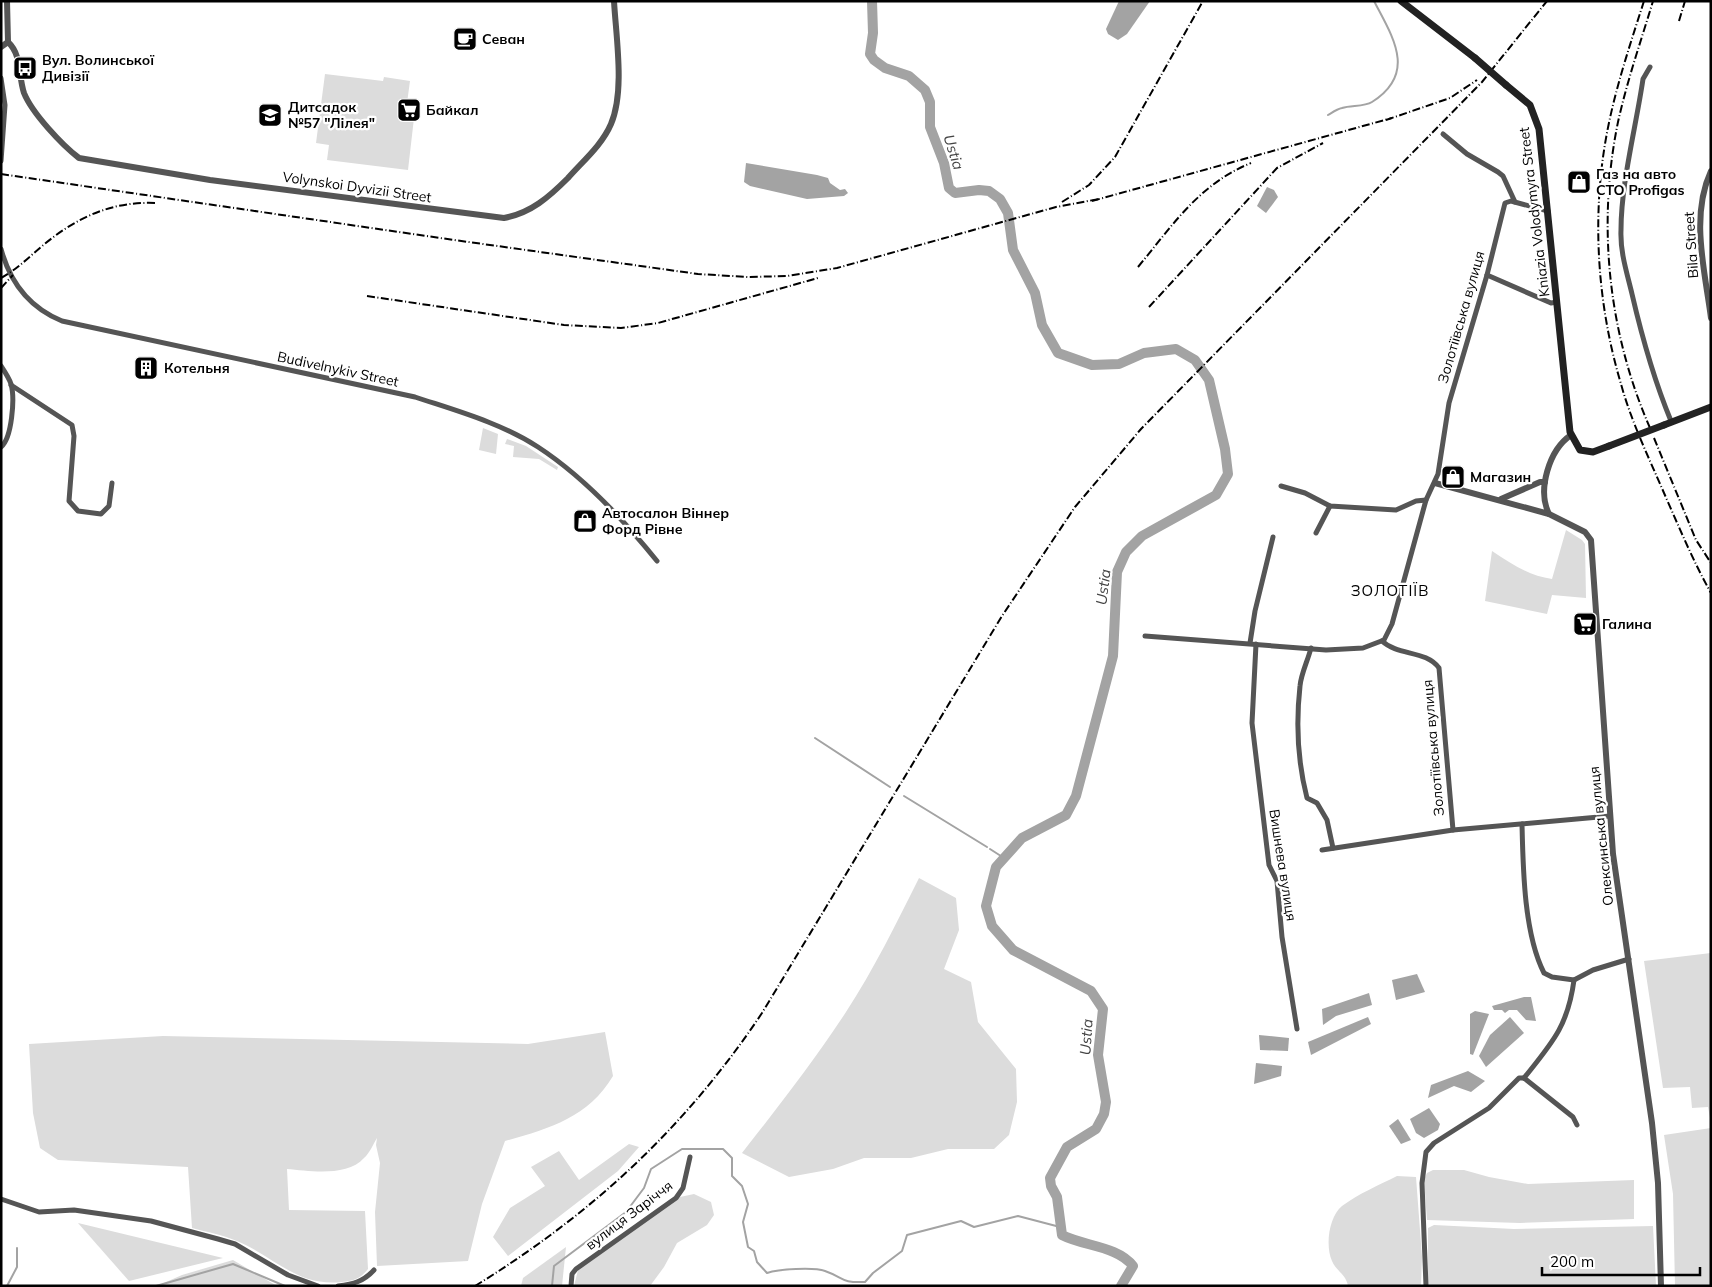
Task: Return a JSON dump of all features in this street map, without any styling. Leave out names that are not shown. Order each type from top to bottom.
[{"type":"main road","name":"Kniazia Volodymyra Street","points":[[1401,1],[1475,58],[1530,105],[1536,117],[1548,211],[1571,435]]},
{"type":"main road","points":[[1571,435],[1577,447],[1586,452],[1593,452],[1671,421],[1711,408]]},
{"type":"street","points":[[1,47],[8,42],[7,1]]},
{"type":"street","name":"Volynskoi Dyvizii Street","points":[[8,42],[16,50],[24,92],[30,103],[68,150],[79,158],[210,180],[504,218],[528,211],[560,186],[602,140],[612,123],[618,94],[614,1]]},
{"type":"street","points":[[1650,67],[1643,80],[1620,232],[1622,255],[1637,315],[1657,387],[1671,421]]},
{"type":"street","points":[[1,78],[5,105],[1,161]]},
{"type":"street","points":[[1443,134],[1467,154],[1503,176],[1515,202],[1548,211]]},
{"type":"street","name":"Bila Street","points":[[1711,171],[1702,196],[1700,221],[1711,318]]},
{"type":"street","name":"Золотіївська вулиця","points":[[1453,830],[1438,668],[1434,661],[1397,651],[1382,641],[1388,634],[1392,624],[1426,500],[1435,483],[1449,403],[1487,275],[1505,203],[1509,200],[1515,202]]},
{"type":"street","name":"Budivelnykiv Street","points":[[1,249],[6,265],[21,292],[33,305],[62,321],[414,397],[472,415],[538,448],[603,500],[657,561]]},
{"type":"street","points":[[1487,275],[1551,303],[1558,302]]},
{"type":"street","points":[[1,366],[11,385],[72,425],[74,436],[69,501],[78,511],[101,514],[109,506],[112,483]]},
{"type":"street","points":[[1,447],[6,443],[10,427],[11,385]]},
{"type":"street","points":[[1549,514],[1543,499],[1545,482],[1557,451],[1571,435]]},
{"type":"street","points":[[1435,483],[1501,499],[1540,482],[1545,482]]},
{"type":"street","points":[[1281,486],[1305,494],[1330,506],[1396,510],[1416,501],[1426,500]]},
{"type":"street","name":"Олексинська вулиця","points":[[1501,499],[1549,514],[1584,532],[1591,540],[1613,854],[1630,959],[1657,1178],[1661,1286]]},
{"type":"street","points":[[1316,534],[1330,506]]},
{"type":"street","points":[[1250,643],[1255,611],[1274,536]]},
{"type":"street","points":[[1146,636],[1311,648],[1363,648],[1382,641]]},
{"type":"street","name":"Вишнева вулиця","points":[[1256,644],[1252,723],[1269,865],[1277,881],[1282,937],[1297,1029]]},
{"type":"street","points":[[1311,648],[1300,685],[1298,721],[1302,777],[1307,798],[1317,804],[1326,820],[1332,848]]},
{"type":"street","name":"Золотіївська вулиця","points":[[1322,850],[1453,830],[1610,816]]},
{"type":"street","points":[[1522,824],[1524,889],[1539,962],[1544,973],[1552,977],[1574,980],[1593,970],[1630,959]]},
{"type":"street","points":[[1426,1286],[1422,1183],[1426,1152],[1434,1143],[1489,1108],[1519,1078],[1524,1078],[1561,1030],[1572,999],[1574,980]]},
{"type":"street","points":[[1524,1078],[1573,1117],[1577,1125]]},
{"type":"street","name":"вулиця Заріччя","points":[[572,1286],[572,1274],[576,1269],[676,1198],[683,1188],[690,1156]]},
{"type":"street","points":[[1,1199],[39,1212],[74,1210],[152,1221],[218,1239],[235,1244],[288,1275],[318,1286]]},
{"type":"street","points":[[338,1286],[354,1284],[366,1278],[374,1270]]},
{"type":"shaded area","points":[[1119,1],[1150,1],[1127,34],[1118,40],[1108,34],[1106,29]]},
{"type":"shaded area","points":[[325,74],[383,81],[384,77],[410,81],[407,103],[398,102],[397,115],[414,118],[408,170],[327,160],[329,145],[316,143]]},
{"type":"shaded area","points":[[746,163],[828,178],[830,183],[840,190],[845,189],[848,193],[844,196],[807,199],[750,186],[744,182]]},
{"type":"shaded area","points":[[1267,187],[1274,190],[1278,197],[1266,213],[1257,206]]},
{"type":"shaded area","points":[[483,428],[498,434],[496,454],[479,450]]},
{"type":"shaded area","points":[[507,439],[526,446],[558,467],[557,470],[539,459],[513,457],[514,446],[505,444]]},
{"type":"shaded area","points":[[1566,530],[1585,544],[1586,598],[1552,595],[1547,614],[1485,601],[1492,551],[1528,572],[1552,579]]},
{"type":"shaded area","points":[[919,878],[956,898],[959,930],[944,969],[971,982],[978,1022],[1016,1069],[1017,1102],[1009,1135],[994,1149],[948,1149],[911,1158],[864,1158],[833,1169],[789,1177],[742,1153],[809,1066],[846,1012],[875,963]]},
{"type":"shaded area","points":[[1711,953],[1711,1123],[1708,1107],[1692,1108],[1690,1087],[1663,1088],[1644,961]]},
{"type":"shaded area","points":[[1417,974],[1425,992],[1396,1000],[1392,980]]},
{"type":"shaded area","points":[[1369,993],[1372,1005],[1336,1016],[1323,1025],[1322,1009]]},
{"type":"shaded area","points":[[1524,997],[1531,997],[1536,1021],[1526,1020],[1517,1010],[1509,1010],[1505,1013],[1502,1010],[1494,1010],[1492,1006]]},
{"type":"shaded area","points":[[1475,1011],[1489,1014],[1473,1055],[1470,1054],[1470,1014]]},
{"type":"shaded area","points":[[1368,1017],[1371,1024],[1311,1055],[1308,1042]]},
{"type":"shaded area","points":[[1510,1017],[1524,1033],[1486,1067],[1479,1056],[1490,1035]]},
{"type":"shaded area","points":[[605,1032],[613,1076],[592,1102],[566,1120],[536,1132],[505,1141],[482,1204],[468,1261],[377,1266],[375,1212],[380,1163],[376,1145],[377,1138],[366,1156],[357,1164],[348,1168],[328,1171],[287,1169],[289,1210],[365,1211],[368,1269],[360,1277],[346,1282],[312,1280],[287,1269],[237,1241],[192,1228],[188,1167],[58,1160],[40,1148],[33,1113],[29,1044],[163,1036],[528,1044]]},
{"type":"shaded area","points":[[1259,1035],[1289,1038],[1288,1051],[1260,1050]]},
{"type":"shaded area","points":[[1256,1063],[1282,1066],[1281,1076],[1254,1084]]},
{"type":"shaded area","points":[[1468,1071],[1485,1081],[1471,1092],[1454,1086],[1428,1098],[1431,1085]]},
{"type":"shaded area","points":[[1429,1108],[1440,1124],[1438,1130],[1424,1138],[1416,1133],[1410,1119]]},
{"type":"shaded area","points":[[1398,1119],[1411,1140],[1401,1144],[1389,1126]]},
{"type":"shaded area","points":[[1711,1128],[1711,1286],[1675,1286],[1673,1194],[1664,1135]]},
{"type":"shaded area","points":[[629,1144],[639,1147],[618,1171],[508,1256],[493,1237],[510,1208],[545,1186],[531,1167],[559,1151],[579,1180]]},
{"type":"shaded area","points":[[1433,1170],[1464,1170],[1528,1184],[1634,1180],[1634,1219],[1520,1223],[1427,1220],[1424,1179],[1427,1173]]},
{"type":"shaded area","points":[[1397,1176],[1416,1177],[1422,1257],[1421,1286],[1348,1286],[1345,1278],[1332,1261],[1330,1254],[1329,1239],[1334,1217],[1342,1206],[1348,1202]]},
{"type":"shaded area","points":[[694,1194],[711,1202],[714,1215],[707,1225],[677,1243],[664,1267],[650,1286],[574,1286],[578,1270],[680,1197]]},
{"type":"shaded area","points":[[78,1223],[223,1258],[129,1281]]},
{"type":"shaded area","points":[[1434,1225],[1514,1229],[1653,1226],[1656,1286],[1428,1286],[1428,1228]]},
{"type":"shaded area","points":[[566,1247],[562,1286],[521,1286],[523,1278]]},
{"type":"shaded area","points":[[233,1260],[277,1286],[157,1286],[182,1275]]},
{"type":"waterway","name":"Ustia","points":[[872,1],[873,33],[870,54],[874,60],[885,68],[909,76],[925,90],[930,102],[930,127],[944,163],[949,188],[955,193],[979,190],[989,191],[1000,199],[1008,213],[1013,250],[1035,293],[1042,325],[1058,353],[1092,365],[1119,364],[1144,353],[1176,349],[1195,360],[1209,380],[1225,449],[1228,474],[1216,495],[1142,536],[1126,552],[1117,572],[1113,656],[1076,796],[1066,815],[1022,838],[996,867],[986,906],[992,926],[1013,950],[1091,991],[1103,1009],[1098,1055],[1106,1102],[1104,1114],[1096,1129],[1067,1147],[1050,1178],[1051,1186],[1057,1197],[1062,1235],[1109,1250],[1127,1259],[1133,1266],[1121,1286]]},
{"type":"waterway","points":[[1328,115],[1340,108],[1365,105],[1372,102],[1386,91],[1394,79],[1398,67],[1397,54],[1388,27],[1374,1]]},
{"type":"waterway","points":[[815,738],[890,787]]},
{"type":"waterway","points":[[904,796],[987,847]]},
{"type":"waterway","points":[[990,849],[1004,858]]},
{"type":"waterway","points":[[552,1286],[554,1266],[626,1212],[644,1188],[651,1169],[682,1149],[723,1149],[732,1158],[732,1176],[742,1186],[748,1204],[743,1222],[748,1247],[754,1251],[757,1262],[767,1273],[813,1269],[825,1271],[847,1281],[865,1282],[873,1273],[902,1251],[907,1235],[961,1221],[974,1227],[1018,1216],[1060,1227]]},
{"type":"waterway","points":[[7,1286],[17,1267],[17,1248]]},
{"type":"waterway","points":[[156,1286],[233,1264],[285,1286]]},
{"type":"railway","points":[[1062,202],[1089,185],[1115,157],[1203,1]]},
{"type":"railway","points":[[475,1286],[559,1229],[597,1198],[634,1165],[702,1094],[733,1055],[762,1013],[1002,616],[1075,507],[1141,429],[1482,82],[1547,1]]},
{"type":"railway","points":[[1644,1],[1617,90],[1605,144],[1601,174],[1598,234],[1602,295],[1613,355],[1630,412],[1698,569],[1711,593]]},
{"type":"railway","points":[[1650,428],[1624,354],[1616,316],[1610,277],[1608,199],[1618,122],[1653,1]]},
{"type":"railway","points":[[1679,21],[1685,1]]},
{"type":"railway","points":[[1386,120],[1450,98],[1477,80]]},
{"type":"railway","points":[[1092,201],[1392,118]]},
{"type":"railway","points":[[1149,307],[1277,168],[1323,143]]},
{"type":"railway","points":[[1138,267],[1201,194],[1216,182],[1251,163]]},
{"type":"railway","points":[[1,174],[698,274],[748,277],[787,276],[837,268],[1056,207],[1099,199]]},
{"type":"railway","points":[[1,278],[17,268],[66,228],[80,220],[123,205],[155,203]]},
{"type":"railway","points":[[1,288],[13,275]]},
{"type":"railway","points":[[367,296],[564,325],[621,328],[658,323],[818,278]]},
{"type":"railway","points":[[1654,438],[1696,540],[1711,563]]},
{"type":"place","name":"Севан","points":[[465,39]]},
{"type":"place","name":"Вул. Волинської Дивізії","points":[[25,68]]},
{"type":"place","name":"Байкал","points":[[409,110]]},
{"type":"place","name":"Дитсадок №57 \"Лілея\"","points":[[270,115]]},
{"type":"place","name":"Газ на авто СТО Profigas","points":[[1579,182]]},
{"type":"place","name":"Котельня","points":[[146,368]]},
{"type":"place","name":"Магазин","points":[[1453,477]]},
{"type":"place","name":"Автосалон Віннер Форд Рівне","points":[[585,521]]},
{"type":"place","name":"Галина","points":[[1585,624]]},
{"type":"district","name":"ЗОЛОТІЇВ","points":[[1390,590]]}]
